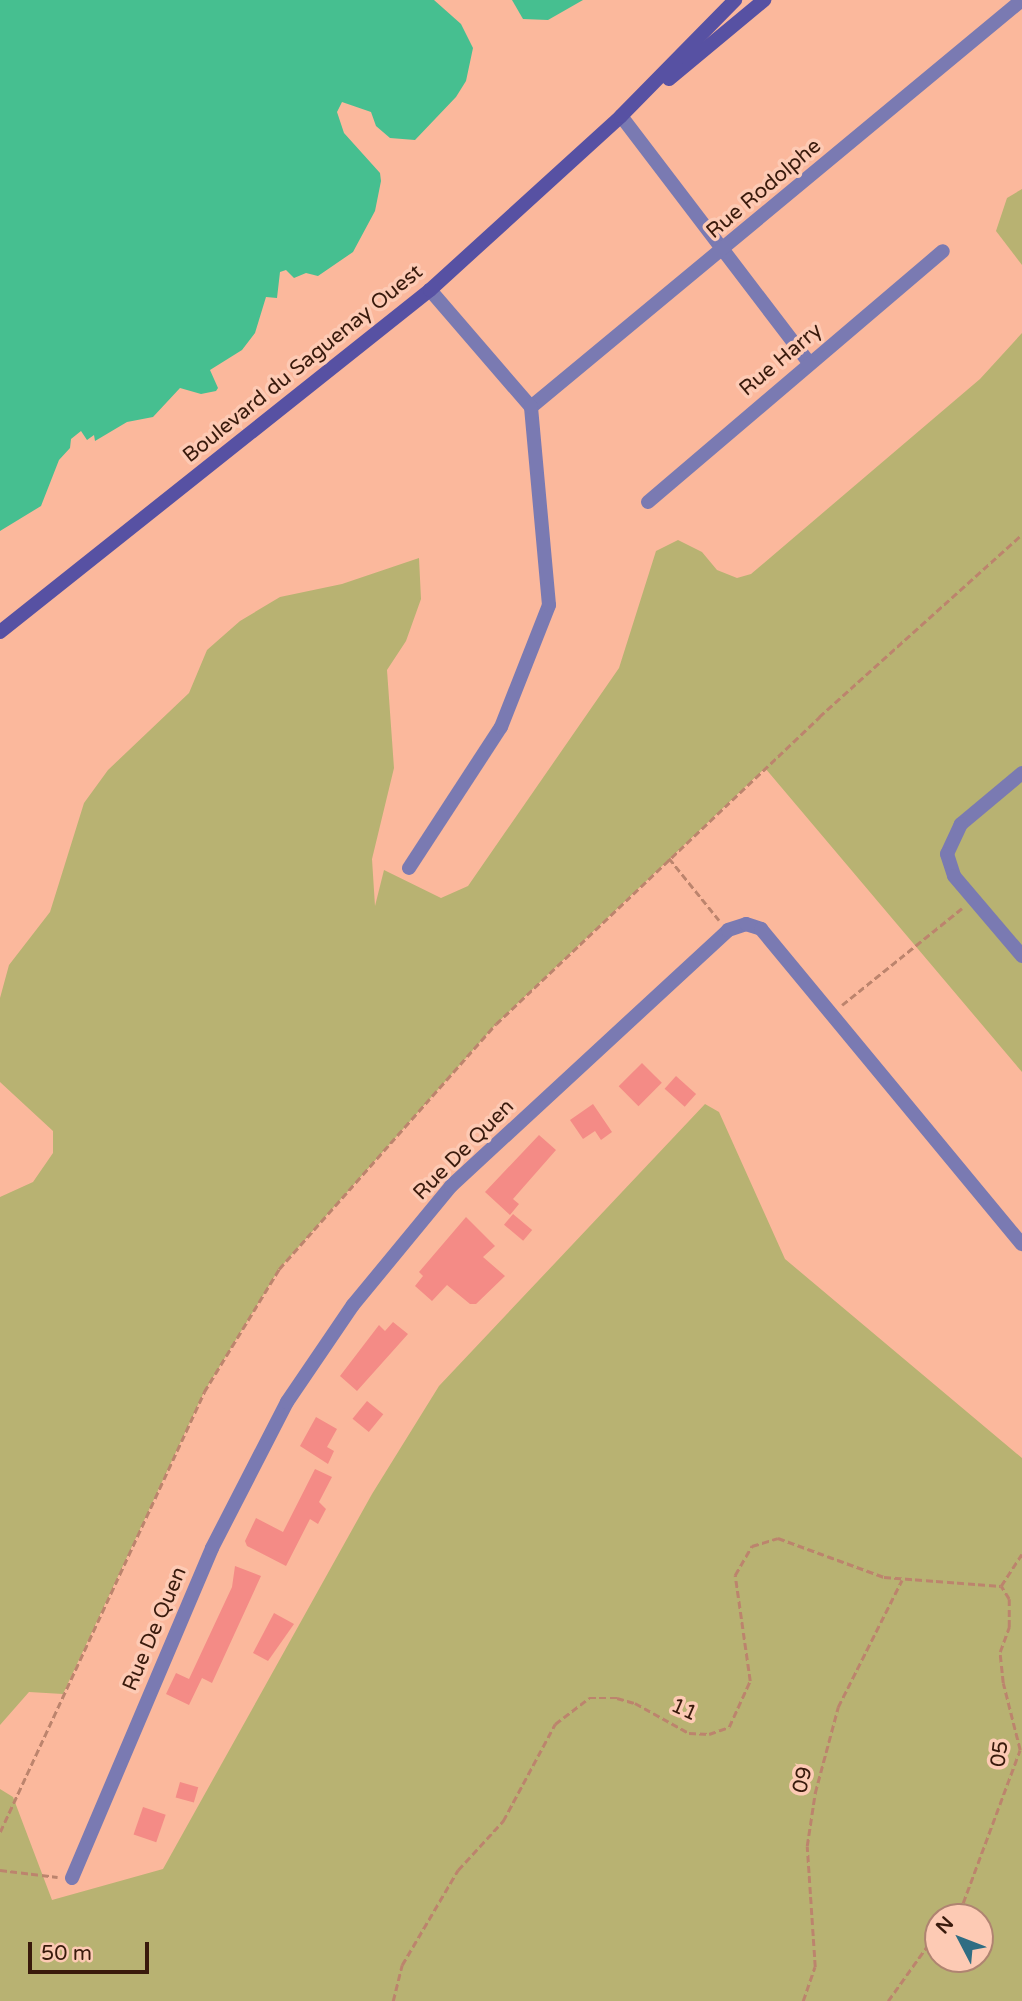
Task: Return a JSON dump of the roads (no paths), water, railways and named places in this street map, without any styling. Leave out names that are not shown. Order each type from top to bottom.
[{"type":"main road","name":"Boulevard du Saguenay Ouest","points":[[621,116],[734,0]]},
{"type":"main road","name":"Boulevard du Saguenay Ouest","points":[[0,632],[430,290],[621,116],[764,0]]},
{"type":"street","name":"Rue Rodolphe","points":[[531,407],[1022,0]]},
{"type":"street","points":[[621,116],[721,252],[809,363]]},
{"type":"street","name":"Rue Harry","points":[[648,502],[943,251]]},
{"type":"street","points":[[409,868],[501,727],[549,605],[531,407],[430,290]]},
{"type":"street","points":[[1022,773],[961,824],[949,843],[949,865],[1022,956]]},
{"type":"street","name":"Rue De Quen","points":[[72,1878],[212,1548],[287,1402],[353,1305],[451,1186],[728,930],[746,923],[761,929],[1022,1244]]}]
